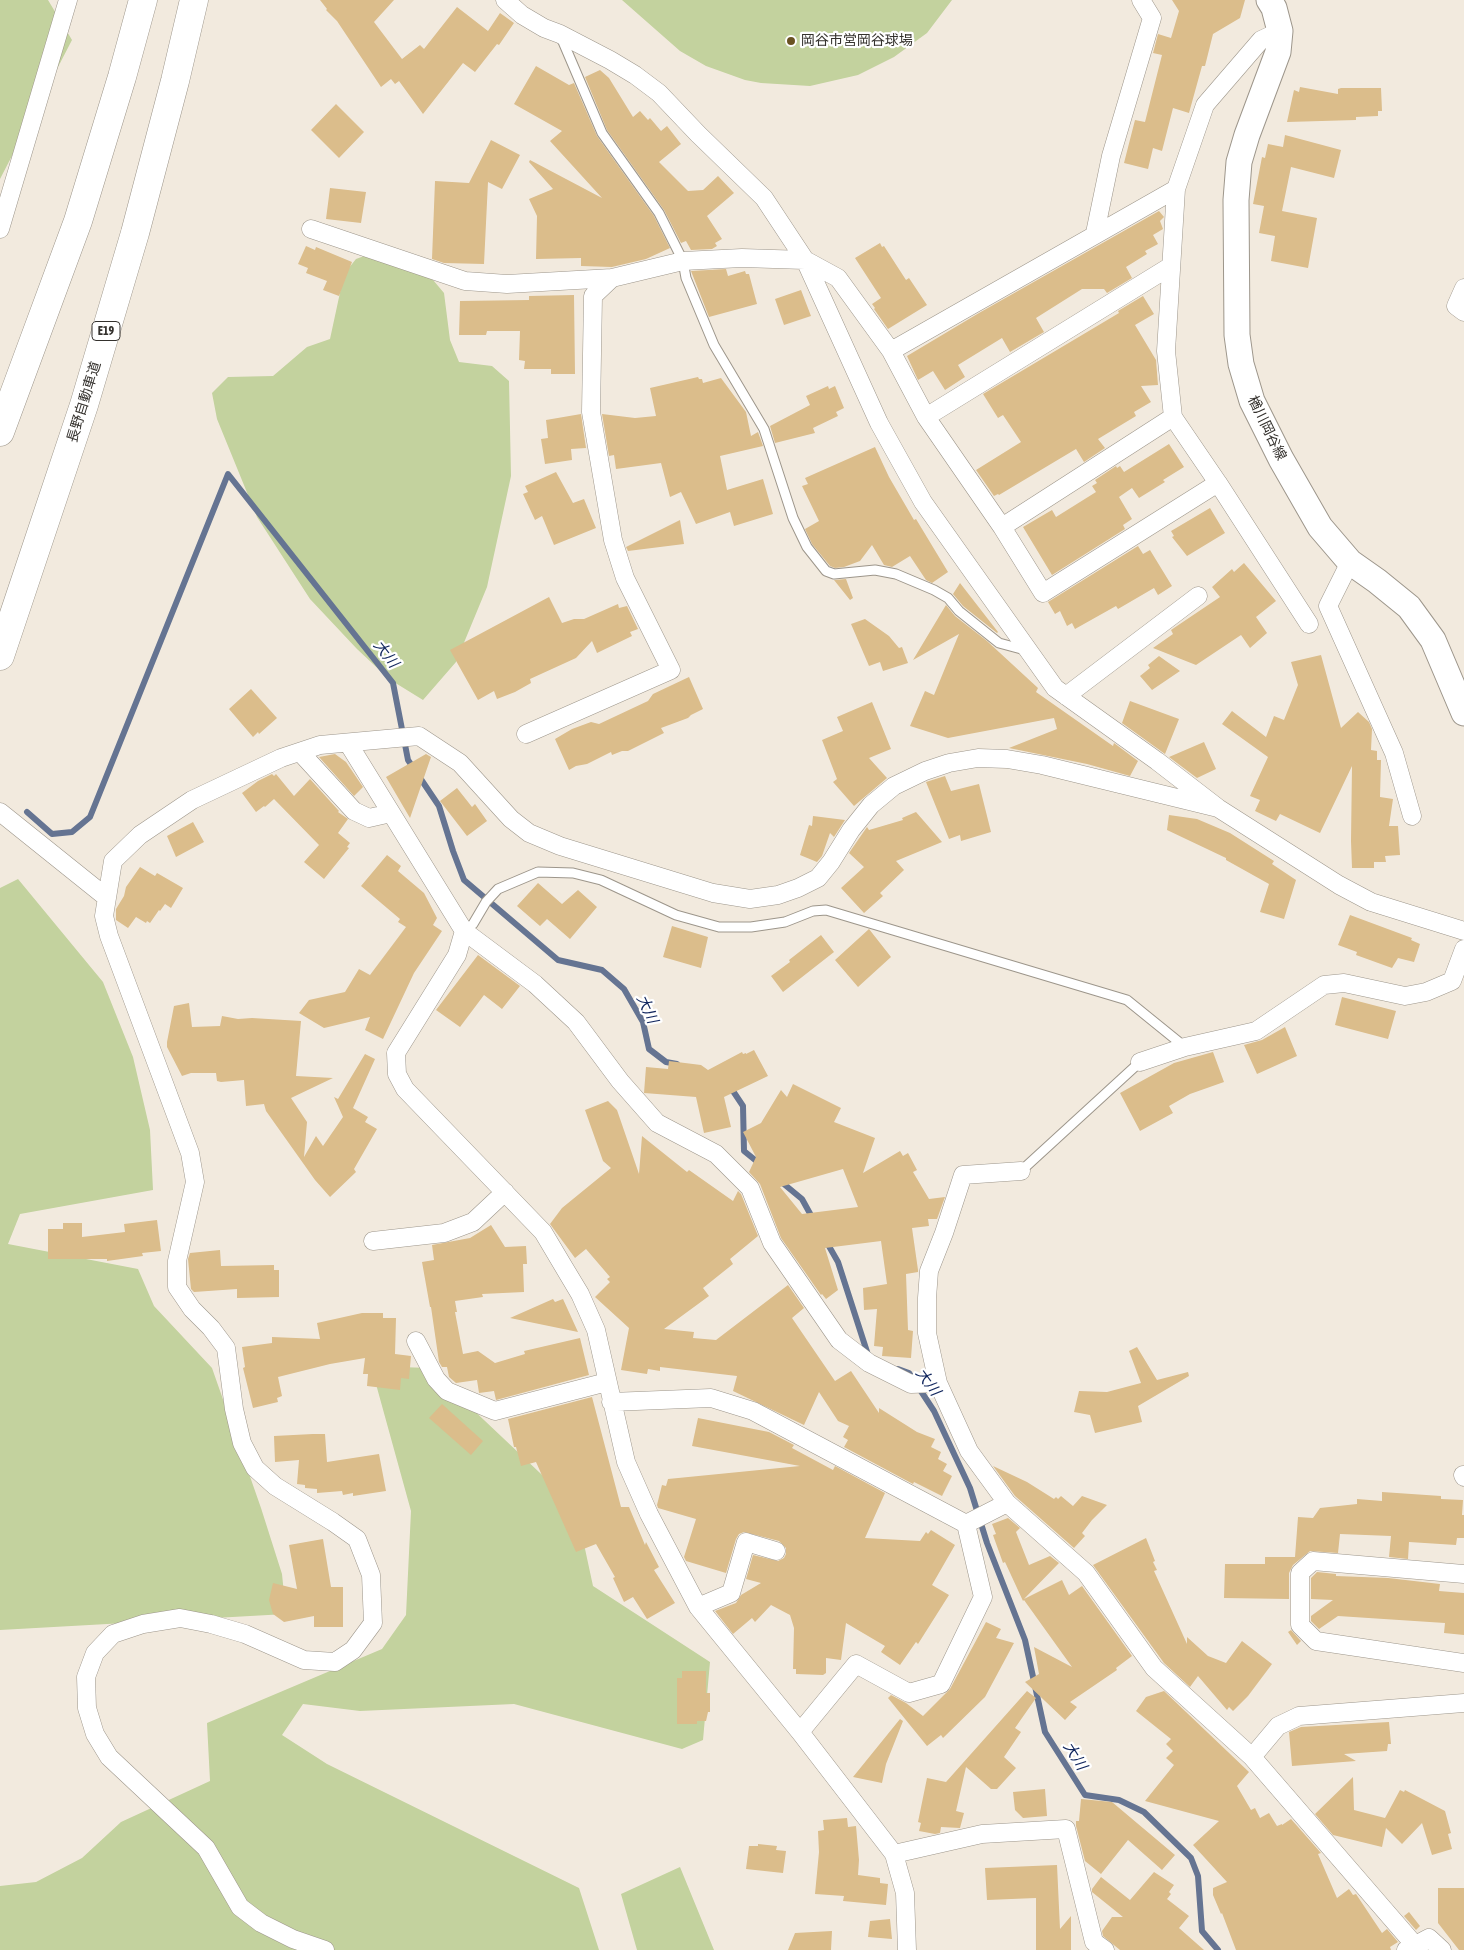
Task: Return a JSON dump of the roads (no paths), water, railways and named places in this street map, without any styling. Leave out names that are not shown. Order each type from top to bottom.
[{"type":"highway","points":[[0,432],[78,221],[122,77],[143,0]]},
{"type":"highway","name":"長野自動車道","points":[[0,656],[84,405],[127,262],[175,82],[194,0]]},
{"type":"main road","name":"楢川岡谷線","points":[[1269,0],[1274,8],[1280,31],[1278,52],[1267,85],[1246,135],[1239,162],[1236,200],[1237,335],[1241,364],[1252,401],[1320,528],[1350,562],[1409,607],[1433,640],[1464,713]]},
{"type":"street","points":[[0,229],[68,0]]},
{"type":"street","points":[[505,0],[522,15],[544,28],[560,34],[610,60],[635,75],[659,93],[764,198],[805,260],[879,423],[923,502],[1055,688],[1157,761],[1218,808],[1339,885],[1371,902],[1464,931]]},
{"type":"street","points":[[1095,233],[1112,156],[1152,18],[1141,0]]},
{"type":"street","points":[[1280,31],[1261,40],[1205,105],[1176,189],[1166,351],[1173,417],[1309,624]]},
{"type":"street","points":[[892,351],[1095,233],[1176,189]]},
{"type":"street","points":[[311,229],[465,282],[507,284],[612,278],[683,262],[742,258],[805,260],[838,278],[892,351],[926,418],[1002,527],[1043,593],[1218,483]]},
{"type":"street","points":[[926,418],[1171,266]]},
{"type":"street","points":[[526,734],[670,670],[625,578],[613,540],[591,412],[593,296],[612,278]]},
{"type":"street","points":[[1464,288],[1456,306],[1464,312]]},
{"type":"street","points":[[1002,527],[1173,417]]},
{"type":"street","points":[[1350,562],[1328,606],[1394,753],[1412,816]]},
{"type":"street","points":[[1066,696],[1198,596]]},
{"type":"street","points":[[325,1950],[293,1939],[269,1927],[240,1907],[206,1848],[109,1757],[95,1734],[87,1708],[86,1677],[94,1653],[113,1634],[143,1624],[180,1618],[211,1624],[245,1634],[304,1660],[335,1662],[353,1650],[373,1623],[371,1575],[357,1539],[275,1486],[254,1468],[242,1443],[234,1409],[226,1348],[211,1328],[192,1310],[177,1287],[177,1260],[195,1182],[190,1153],[109,936],[104,916],[113,861],[140,835],[192,800],[281,758],[320,745],[419,736],[460,763],[510,819],[529,834],[560,846],[714,893],[750,899],[778,895],[818,878],[871,805],[894,786],[925,771],[978,758],[1007,759],[1042,765],[1218,808]]},
{"type":"street","points":[[348,743],[464,931],[535,984],[576,1022],[620,1081],[657,1123],[716,1154],[750,1188],[772,1243],[839,1340],[868,1363],[912,1384],[938,1383]]},
{"type":"street","points":[[300,752],[354,811],[369,818],[391,813]]},
{"type":"street","points":[[0,812],[106,897]]},
{"type":"street","points":[[464,931],[458,955],[396,1053],[397,1074],[405,1089],[543,1232],[580,1294],[596,1330],[626,1462],[649,1514],[698,1606],[800,1732],[894,1854],[905,1893],[907,1950]]},
{"type":"street","points":[[1140,1062],[1185,1047],[1256,1031],[1324,985],[1344,984],[1405,996],[1426,992],[1452,981],[1464,949]]},
{"type":"street","points":[[1021,1171],[963,1175],[929,1271],[926,1298],[926,1333],[938,1383],[969,1451],[1007,1503],[1086,1573],[1154,1668],[1252,1756],[1413,1948],[1429,1938],[1442,1950]]},
{"type":"street","points":[[372,1241],[444,1233],[472,1222],[505,1192]]},
{"type":"street","points":[[416,1341],[436,1380],[447,1391],[496,1410],[607,1382]]},
{"type":"street","points":[[611,1402],[710,1398],[753,1411],[966,1524],[983,1597],[941,1684],[909,1693],[856,1664],[800,1732]]},
{"type":"street","points":[[966,1524],[1007,1503]]},
{"type":"street","points":[[698,1606],[731,1593],[746,1542],[776,1551]]},
{"type":"street","points":[[1464,1574],[1313,1561],[1300,1573],[1300,1626],[1316,1641],[1464,1662]]},
{"type":"street","points":[[1252,1756],[1278,1726],[1299,1716],[1464,1703]]},
{"type":"street","points":[[894,1854],[982,1834],[1066,1829],[1094,1942],[1104,1950]]},
{"type":"lane","points":[[560,34],[602,133],[659,213],[683,262],[686,278],[714,345],[764,429],[793,518],[806,547],[826,571],[834,574],[875,570],[904,577],[934,590],[948,598],[959,611],[999,643],[1027,651]]},
{"type":"lane","points":[[464,931],[472,924],[486,902],[498,889],[538,872],[573,873],[601,880],[676,914],[719,927],[751,927],[785,922],[813,911],[826,910],[1126,1000],[1185,1047]]},
{"type":"lane","points":[[1021,1171],[1140,1062]]},
{"type":"waterway","name":"大川","points":[[27,812],[52,834],[72,832],[90,817],[228,474],[393,683],[408,760],[439,806],[464,880],[558,960],[602,970],[624,989],[643,1022],[649,1049],[666,1062],[677,1064]]},
{"type":"waterway","name":"大川","points":[[729,1085],[743,1106],[744,1151],[760,1164]]},
{"type":"waterway","name":"大川","points":[[779,1180],[802,1199],[813,1219]]},
{"type":"waterway","name":"大川","points":[[826,1241],[838,1262],[869,1358]]},
{"type":"waterway","name":"大川","points":[[898,1369],[909,1373],[934,1411],[970,1488],[987,1543],[1025,1640],[1045,1732],[1085,1795],[1119,1800],[1144,1812],[1191,1858],[1198,1876],[1202,1931],[1218,1950]]},
{"type":"place","name":"岡谷市営岡谷球場","points":[[791,41]]}]
